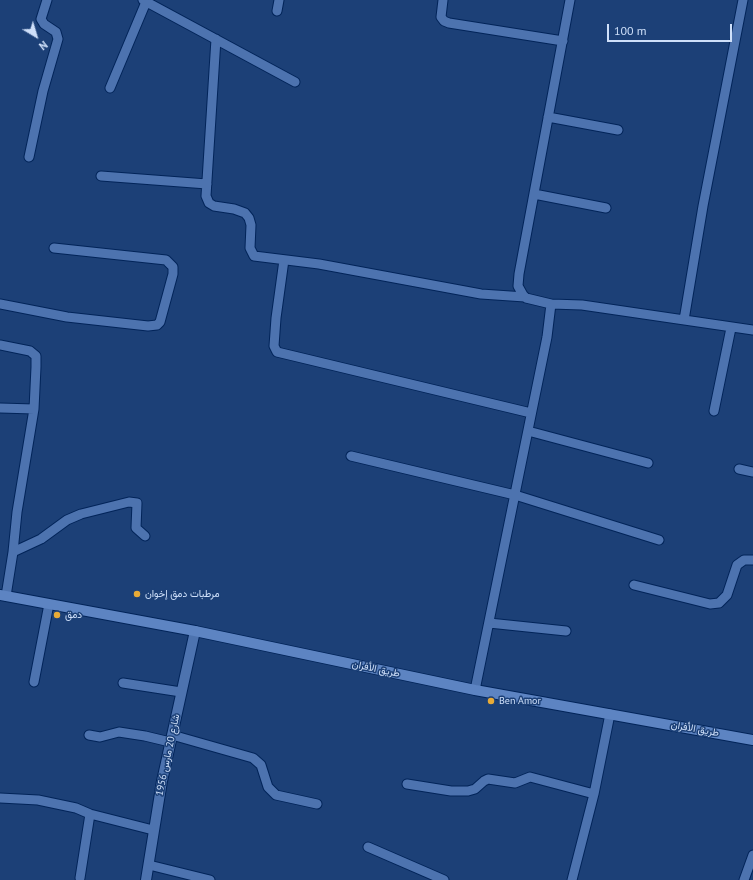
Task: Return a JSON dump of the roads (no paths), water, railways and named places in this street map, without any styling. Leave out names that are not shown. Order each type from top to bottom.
[{"type":"main road","name":"طريق الأفران","points":[[3,595],[194,631],[475,690],[753,740]]},
{"type":"street","points":[[29,157],[43,91],[58,39],[56,32],[44,24],[41,20],[47,0]]},
{"type":"street","points":[[277,12],[279,0]]},
{"type":"street","points":[[443,0],[441,17],[448,23],[563,41]]},
{"type":"street","points":[[525,297],[518,286],[519,274],[570,0]]},
{"type":"street","points":[[684,320],[705,198],[743,0]]},
{"type":"street","points":[[110,88],[144,1],[295,82]]},
{"type":"street","points":[[216,39],[208,184],[206,196],[209,203],[214,206],[234,209],[245,213],[249,218],[251,225],[250,248],[252,254],[259,258],[319,264],[481,294],[525,297],[551,304],[582,305],[731,328],[753,330]]},
{"type":"street","points":[[548,117],[618,130]]},
{"type":"street","points":[[101,176],[208,184]]},
{"type":"street","points":[[534,194],[606,208]]},
{"type":"street","points":[[0,304],[67,317],[148,326],[157,325],[160,322],[173,274],[173,267],[166,260],[54,248]]},
{"type":"street","points":[[284,260],[276,318],[274,346],[277,352],[531,413]]},
{"type":"street","points":[[475,690],[547,337],[551,304]]},
{"type":"street","points":[[714,411],[731,328]]},
{"type":"street","points":[[0,345],[30,352],[36,356],[34,409],[16,512],[13,552],[3,595]]},
{"type":"street","points":[[0,408],[34,409]]},
{"type":"street","points":[[528,431],[648,463]]},
{"type":"street","points":[[351,456],[515,495],[659,540]]},
{"type":"street","points":[[739,469],[753,472]]},
{"type":"street","points":[[13,552],[41,539],[67,520],[80,514],[130,502],[137,504],[136,528],[145,536]]},
{"type":"street","points":[[634,585],[710,604],[719,603],[728,595],[736,565],[744,560],[753,560]]},
{"type":"street","points":[[34,682],[49,604]]},
{"type":"street","points":[[489,623],[566,631]]},
{"type":"street","name":"شارع 20 مارس 1956","points":[[146,880],[153,830],[194,631]]},
{"type":"street","points":[[123,684],[181,692]]},
{"type":"street","points":[[572,880],[594,794],[610,714]]},
{"type":"street","points":[[89,736],[100,737],[119,732],[171,738],[253,758],[261,765],[268,787],[276,795],[317,804]]},
{"type":"street","points":[[407,784],[452,791],[468,791],[475,789],[488,779],[509,784],[530,777],[594,794]]},
{"type":"street","points":[[0,798],[38,800],[76,808],[90,814],[153,830]]},
{"type":"street","points":[[80,878],[90,814]]},
{"type":"street","points":[[368,847],[444,880]]},
{"type":"street","points":[[744,880],[753,856]]},
{"type":"street","points":[[149,865],[210,880]]},
{"type":"place","name":"مرطبات دمق إخوان","points":[[137,594]]},
{"type":"place","name":"دمق","points":[[57,615]]},
{"type":"place","name":"Ben Amor","points":[[491,701]]}]
